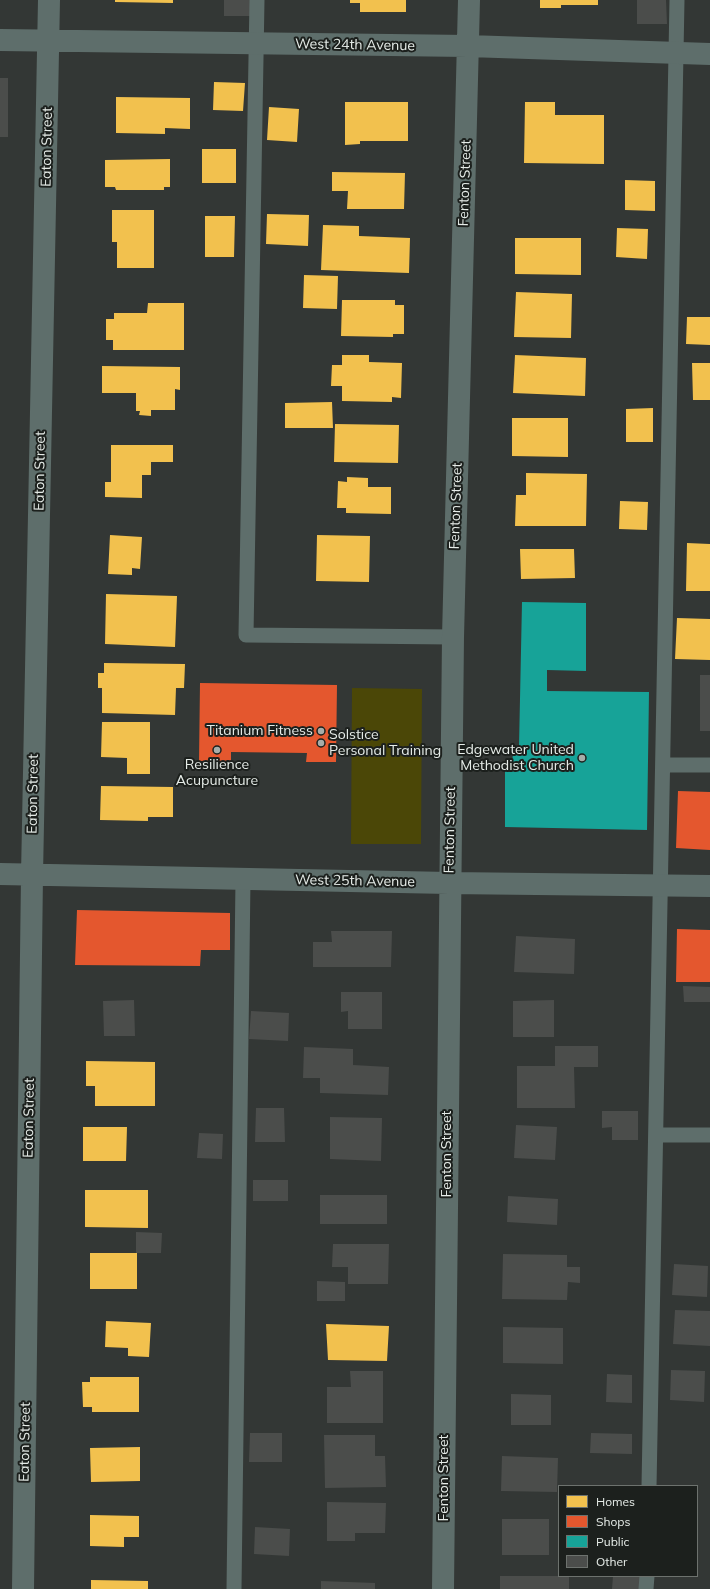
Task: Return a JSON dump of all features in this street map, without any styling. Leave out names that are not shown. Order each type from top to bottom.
[{"type":"street","name":"Eaton Street","points":[[23,1589],[32,875],[49,0]]},
{"type":"street","name":"Fenton Street","points":[[443,1589],[449,883],[453,637],[469,0]]},
{"type":"street","name":"West 24th Avenue","points":[[0,40],[468,46],[710,54]]},
{"type":"street","name":"West 25th Avenue","points":[[0,874],[449,883],[710,886]]},
{"type":"lane","points":[[257,0],[246,635],[453,637]]},
{"type":"lane","points":[[649,1485],[677,0]]},
{"type":"lane","points":[[663,765],[710,765]]},
{"type":"lane","points":[[234,1589],[243,879]]},
{"type":"lane","points":[[656,1135],[710,1135]]},
{"type":"lane","points":[[646,1589],[647,1577]]},
{"type":"shaded area","points":[[352,688],[422,689],[421,844],[351,844]]},
{"type":"building: Homes","points":[[115,0],[173,0],[173,3],[115,2]]},
{"type":"building: Homes","points":[[350,0],[406,0],[406,12],[360,12],[360,3],[350,3]]},
{"type":"building: Homes","points":[[540,0],[598,0],[598,5],[561,5],[561,8],[540,8]]},
{"type":"building: Homes","points":[[214,82],[245,83],[243,111],[213,110]]},
{"type":"building: Homes","points":[[116,97],[190,98],[190,129],[165,128],[165,134],[116,133]]},
{"type":"building: Homes","points":[[345,102],[408,102],[408,141],[360,141],[360,144],[345,145]]},
{"type":"building: Homes","points":[[525,102],[555,102],[555,115],[604,115],[604,164],[524,163]]},
{"type":"building: Homes","points":[[269,107],[299,109],[297,142],[267,140]]},
{"type":"building: Homes","points":[[202,149],[236,149],[236,183],[202,183]]},
{"type":"building: Homes","points":[[170,159],[170,187],[164,187],[164,190],[116,190],[115,187],[105,187],[105,160]]},
{"type":"building: Homes","points":[[332,172],[405,173],[404,209],[347,209],[348,191],[332,191]]},
{"type":"building: Homes","points":[[625,180],[655,181],[655,211],[625,210]]},
{"type":"building: Homes","points":[[112,210],[154,210],[154,268],[117,268],[117,242],[112,242]]},
{"type":"building: Homes","points":[[267,214],[309,215],[308,246],[266,244]]},
{"type":"building: Homes","points":[[205,216],[235,216],[234,257],[205,257]]},
{"type":"building: Homes","points":[[323,225],[359,226],[359,236],[410,238],[409,273],[321,270]]},
{"type":"building: Homes","points":[[617,228],[648,229],[647,259],[616,257]]},
{"type":"building: Homes","points":[[515,238],[581,238],[581,275],[515,274]]},
{"type":"building: Homes","points":[[304,275],[338,276],[337,309],[303,308]]},
{"type":"building: Homes","points":[[516,292],[572,294],[571,338],[514,337]]},
{"type":"building: Homes","points":[[342,300],[395,300],[395,305],[404,305],[404,334],[393,334],[393,337],[341,336]]},
{"type":"building: Homes","points":[[148,303],[184,303],[184,350],[113,350],[113,340],[106,340],[106,319],[114,319],[114,313],[147,313]]},
{"type":"building: Homes","points":[[687,317],[710,317],[710,345],[686,344]]},
{"type":"building: Homes","points":[[342,355],[369,355],[369,362],[402,363],[401,398],[392,397],[392,402],[342,401],[342,386],[331,386],[332,365],[342,365]]},
{"type":"building: Homes","points":[[515,355],[586,358],[585,396],[513,393]]},
{"type":"building: Homes","points":[[692,363],[710,363],[710,400],[693,400]]},
{"type":"building: Homes","points":[[102,366],[180,367],[180,390],[175,389],[175,410],[151,410],[151,416],[139,415],[140,411],[136,411],[136,393],[102,393]]},
{"type":"building: Homes","points":[[332,402],[333,428],[285,428],[285,403]]},
{"type":"building: Homes","points":[[653,408],[653,442],[626,442],[626,409]]},
{"type":"building: Homes","points":[[512,418],[568,418],[568,457],[512,456]]},
{"type":"building: Homes","points":[[335,424],[399,425],[398,463],[334,462]]},
{"type":"building: Homes","points":[[111,445],[173,445],[173,462],[151,462],[151,475],[142,475],[142,498],[105,497],[105,482],[111,482]]},
{"type":"building: Homes","points":[[526,473],[587,474],[586,526],[515,526],[516,495],[526,495]]},
{"type":"building: Homes","points":[[347,477],[368,478],[368,487],[391,487],[391,514],[346,513],[346,508],[337,508],[338,481],[347,482]]},
{"type":"building: Homes","points":[[620,501],[648,502],[647,530],[619,529]]},
{"type":"building: Homes","points":[[110,535],[142,537],[140,569],[132,568],[132,575],[108,574]]},
{"type":"building: Homes","points":[[317,535],[370,536],[369,582],[316,581]]},
{"type":"building: Homes","points":[[687,543],[710,544],[710,591],[686,591]]},
{"type":"building: Homes","points":[[520,549],[574,549],[575,578],[521,579]]},
{"type":"building: Homes","points":[[106,594],[177,596],[175,647],[105,644]]},
{"type":"building: Homes","points":[[677,618],[710,619],[710,660],[675,659]]},
{"type":"building: Homes","points":[[104,663],[185,664],[184,688],[176,688],[175,715],[102,713],[102,688],[98,688],[98,673],[104,673]]},
{"type":"building: Homes","points":[[102,722],[150,722],[150,774],[127,774],[127,758],[101,757]]},
{"type":"building: Homes","points":[[101,786],[173,787],[173,817],[148,817],[148,821],[100,820]]},
{"type":"building: Homes","points":[[86,1061],[155,1062],[155,1106],[95,1106],[95,1086],[86,1086]]},
{"type":"building: Homes","points":[[83,1127],[127,1127],[126,1161],[83,1161]]},
{"type":"building: Homes","points":[[85,1190],[148,1190],[148,1228],[85,1227]]},
{"type":"building: Homes","points":[[90,1253],[137,1253],[137,1289],[90,1289]]},
{"type":"building: Homes","points":[[106,1321],[151,1323],[149,1357],[128,1356],[128,1348],[105,1347]]},
{"type":"building: Homes","points":[[326,1324],[389,1326],[387,1361],[328,1360]]},
{"type":"building: Homes","points":[[90,1377],[139,1377],[139,1412],[92,1412],[92,1407],[83,1407],[82,1382],[90,1382]]},
{"type":"building: Homes","points":[[140,1447],[140,1481],[91,1482],[90,1448]]},
{"type":"building: Homes","points":[[90,1515],[139,1516],[139,1537],[124,1537],[124,1547],[90,1546]]},
{"type":"building: Homes","points":[[91,1580],[148,1581],[148,1589],[91,1589]]},
{"type":"building: Shops","points":[[200,683],[337,685],[336,762],[306,762],[307,753],[231,752],[231,761],[199,761]]},
{"type":"building: Shops","points":[[678,791],[710,792],[710,850],[676,848]]},
{"type":"building: Shops","points":[[77,910],[230,913],[230,950],[201,950],[200,966],[75,965]]},
{"type":"building: Shops","points":[[677,929],[710,930],[710,982],[676,982]]},
{"type":"building: Public","name":"Edgewater United Methodist Church","points":[[522,602],[586,603],[586,671],[547,670],[547,691],[649,692],[647,830],[505,827],[505,771],[512,772],[513,748],[519,747]]},
{"type":"building: Other","points":[[224,0],[251,0],[251,16],[224,16]]},
{"type":"building: Other","points":[[637,0],[666,0],[667,24],[637,24]]},
{"type":"building: Other","points":[[0,78],[8,78],[8,137],[0,137]]},
{"type":"building: Other","points":[[700,675],[710,675],[710,731],[700,731]]},
{"type":"building: Other","points":[[331,931],[392,931],[391,967],[313,967],[313,942],[332,942]]},
{"type":"building: Other","points":[[516,936],[575,939],[574,974],[514,972]]},
{"type":"building: Other","points":[[683,986],[710,987],[710,1002],[684,1002]]},
{"type":"building: Other","points":[[341,992],[382,992],[382,1029],[348,1029],[348,1011],[341,1012]]},
{"type":"building: Other","points":[[134,1000],[135,1036],[104,1036],[103,1001]]},
{"type":"building: Other","points":[[554,1000],[554,1037],[513,1037],[513,1001]]},
{"type":"building: Other","points":[[251,1011],[289,1013],[288,1041],[249,1039]]},
{"type":"building: Other","points":[[555,1046],[598,1046],[598,1067],[574,1067],[575,1108],[517,1108],[517,1066],[555,1066]]},
{"type":"building: Other","points":[[304,1047],[353,1049],[353,1065],[389,1067],[388,1095],[320,1093],[320,1078],[303,1078]]},
{"type":"building: Other","points":[[256,1108],[284,1108],[285,1142],[255,1142]]},
{"type":"building: Other","points":[[602,1111],[638,1111],[638,1140],[612,1140],[612,1127],[602,1128]]},
{"type":"building: Other","points":[[330,1117],[382,1118],[381,1161],[330,1159]]},
{"type":"building: Other","points":[[516,1125],[557,1127],[555,1160],[514,1158]]},
{"type":"building: Other","points":[[199,1133],[223,1134],[222,1159],[197,1158]]},
{"type":"building: Other","points":[[253,1180],[288,1180],[288,1201],[253,1201]]},
{"type":"building: Other","points":[[320,1195],[387,1195],[387,1224],[320,1224]]},
{"type":"building: Other","points":[[508,1196],[558,1199],[557,1225],[507,1222]]},
{"type":"building: Other","points":[[136,1232],[162,1233],[161,1253],[136,1253]]},
{"type":"building: Other","points":[[333,1244],[389,1244],[388,1284],[348,1284],[348,1267],[332,1267]]},
{"type":"building: Other","points":[[503,1254],[567,1255],[567,1267],[580,1267],[580,1283],[568,1282],[567,1300],[502,1299]]},
{"type":"building: Other","points":[[674,1264],[708,1266],[707,1297],[672,1295]]},
{"type":"building: Other","points":[[317,1281],[345,1282],[345,1301],[317,1301]]},
{"type":"building: Other","points":[[675,1310],[710,1311],[710,1346],[673,1344]]},
{"type":"building: Other","points":[[503,1327],[563,1328],[563,1364],[503,1363]]},
{"type":"building: Other","points":[[671,1370],[705,1371],[704,1402],[670,1400]]},
{"type":"building: Other","points":[[350,1371],[383,1371],[383,1423],[327,1423],[327,1387],[351,1387]]},
{"type":"building: Other","points":[[607,1374],[632,1375],[632,1403],[606,1402]]},
{"type":"building: Other","points":[[511,1394],[551,1395],[551,1425],[511,1425]]},
{"type":"building: Other","points":[[250,1433],[282,1433],[282,1462],[249,1462]]},
{"type":"building: Other","points":[[591,1433],[632,1434],[632,1454],[590,1453]]},
{"type":"building: Other","points":[[324,1435],[375,1435],[375,1456],[385,1456],[386,1487],[325,1488]]},
{"type":"building: Other","points":[[502,1456],[558,1458],[557,1492],[501,1491]]},
{"type":"building: Other","points":[[327,1502],[386,1503],[385,1533],[355,1533],[355,1541],[327,1541]]},
{"type":"building: Other","points":[[502,1519],[549,1519],[549,1555],[502,1555]]},
{"type":"building: Other","points":[[255,1527],[290,1529],[289,1556],[254,1554]]},
{"type":"building: Other","points":[[500,1576],[569,1577],[569,1589],[500,1589]]},
{"type":"building: Other","points":[[613,1577],[640,1577],[640,1589],[612,1589]]},
{"type":"building: Other","points":[[321,1581],[375,1583],[375,1589],[321,1589]]},
{"type":"place","name":"Titanium Fitness","points":[[321,731]]},
{"type":"place","name":"Solstice Personal Training","points":[[321,743]]},
{"type":"place","name":"Resilience Acupuncture","points":[[217,750]]},
{"type":"place","name":"Edgewater United Methodist Church","points":[[582,758]]}]
